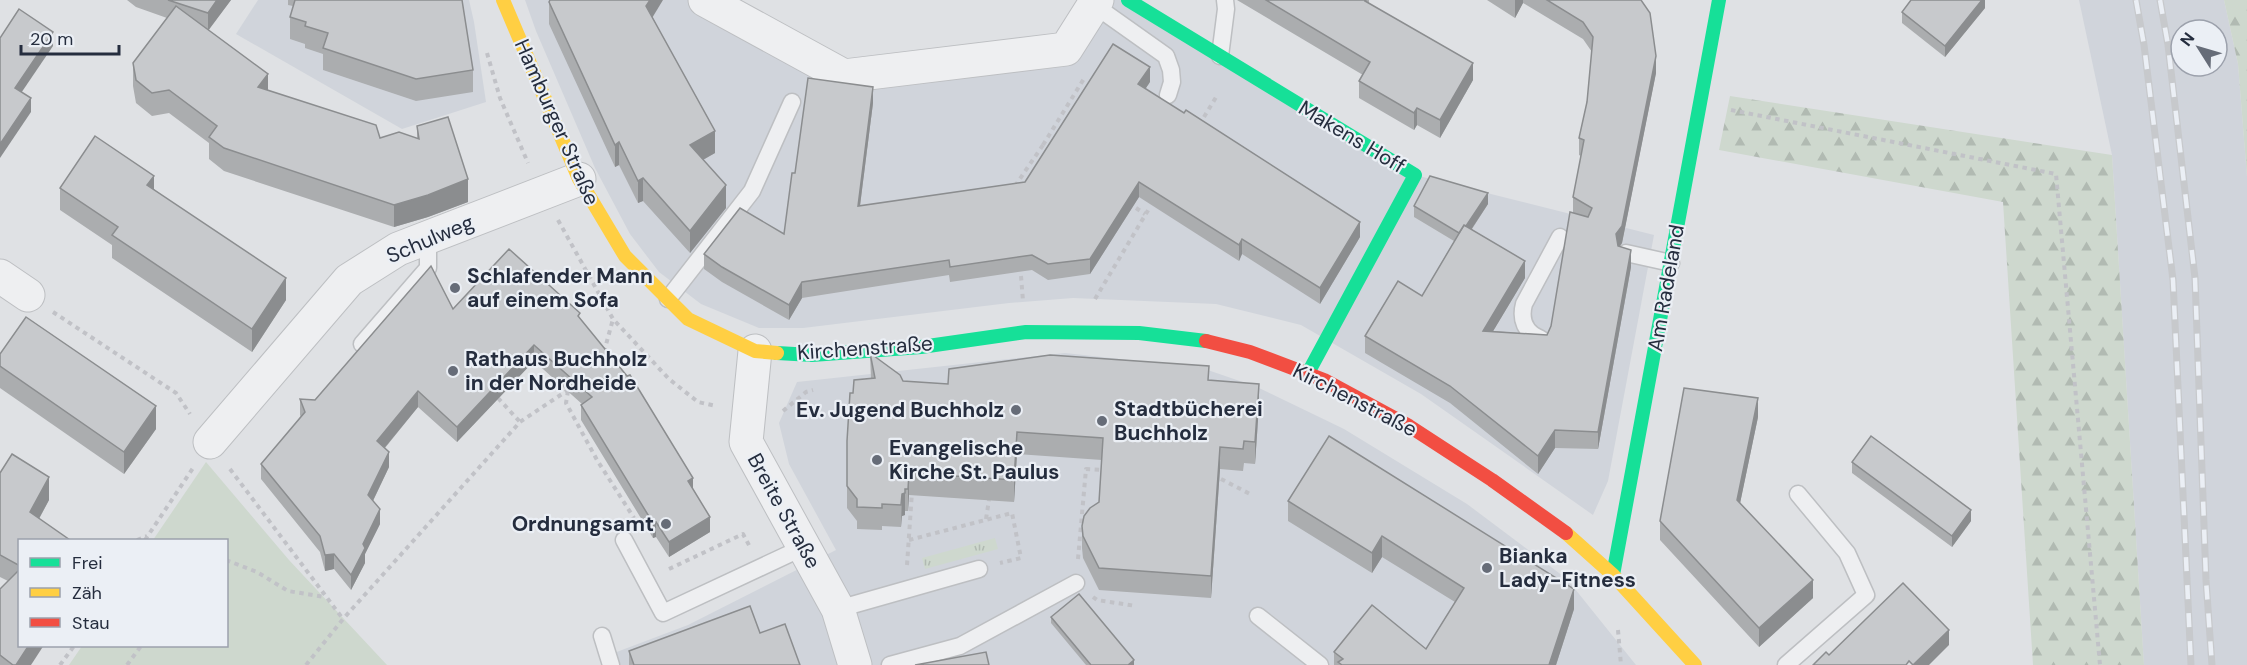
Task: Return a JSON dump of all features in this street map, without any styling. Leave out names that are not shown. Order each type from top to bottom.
[{"type":"main road","name":"Hamburger Straße","points":[[503,0],[579,179],[625,256],[688,319],[755,351]]},
{"type":"main road","name":"Makens Hoff","points":[[1128,0],[1415,175],[1308,373]]},
{"type":"main road","name":"Am Radeland","points":[[1613,575],[1719,0]]},
{"type":"main road","name":"Kirchenstraße","points":[[755,351],[812,355],[921,346],[1026,332],[1075,331],[1139,333],[1196,339],[1251,352],[1308,373],[1409,426],[1492,480],[1558,527],[1613,575],[1695,665]]},
{"type":"street","points":[[715,2],[844,76],[1066,49],[1096,3]]},
{"type":"street","name":"Schulweg","points":[[210,442],[349,280],[398,249],[579,179]]},
{"type":"street","points":[[0,276],[28,295]]},
{"type":"street","name":"Breite Straße","points":[[755,351],[746,442],[838,609],[855,665]]},
{"type":"lane","points":[[1220,56],[1225,0]]},
{"type":"lane","points":[[1096,3],[1166,56],[1172,82],[1168,95]]},
{"type":"lane","points":[[668,299],[752,191],[792,102]]},
{"type":"lane","points":[[1541,339],[1529,332],[1521,314],[1524,304],[1560,237]]},
{"type":"lane","points":[[362,344],[428,268],[428,238]]},
{"type":"lane","points":[[1626,253],[1671,263]]},
{"type":"lane","points":[[1786,665],[1866,595],[1847,553],[1798,494]]},
{"type":"lane","points":[[624,540],[663,613],[804,547]]},
{"type":"lane","points":[[838,609],[980,569]]},
{"type":"lane","points":[[890,665],[960,646],[1076,583]]},
{"type":"lane","points":[[1258,616],[1320,665]]},
{"type":"lane","points":[[602,636],[611,665]]},
{"type":"path","points":[[1012,190],[1091,68],[1066,49]]},
{"type":"path","points":[[1701,104],[2056,174],[2100,665]]},
{"type":"path","points":[[1042,145],[1049,149]]},
{"type":"path","points":[[1075,331],[1150,207]]},
{"type":"path","points":[[1136,208],[1146,215]]},
{"type":"path","points":[[28,295],[176,393],[343,619]]},
{"type":"path","points":[[602,361],[613,319]]},
{"type":"path","points":[[748,412],[784,411],[806,392],[822,387]]},
{"type":"path","points":[[306,665],[343,619],[520,422],[568,390],[566,403],[597,460],[637,522]]},
{"type":"path","points":[[498,398],[520,422]]},
{"type":"path","points":[[146,539],[210,442]]},
{"type":"path","points":[[1106,470],[1086,469],[1076,583],[1097,600],[1136,606]]},
{"type":"path","points":[[1221,479],[1252,495]]},
{"type":"path","points":[[906,590],[913,481]]},
{"type":"path","points":[[986,519],[988,500]]},
{"type":"path","points":[[909,540],[1012,513],[1021,558],[980,569]]},
{"type":"path","points":[[666,571],[743,534],[761,568]]},
{"type":"path","points":[[139,539],[149,535]]},
{"type":"path","points":[[228,561],[257,572],[288,591],[326,597]]},
{"type":"path","points":[[60,665],[73,647]]},
{"type":"path","points":[[127,665],[140,647]]},
{"type":"shaded area","points":[[258,0],[469,0],[486,102],[402,129],[236,34]]},
{"type":"shaded area","points":[[525,0],[721,0],[844,76],[1066,49],[1097,0],[1128,0],[1415,175],[1654,235],[1608,481],[1593,515],[1421,394],[1301,325],[1216,304],[1073,298],[1009,303],[803,328],[759,328],[701,304],[659,272],[630,234],[595,168]]},
{"type":"shaded area","points":[[2079,0],[2224,0],[2228,18],[2169,18],[2169,78],[2229,78],[2229,23],[2238,64],[2247,177],[2247,665],[2144,665],[2112,155]]},
{"type":"shaded area","points":[[1065,353],[1202,368],[1257,387],[1344,429],[1467,504],[1567,579],[1636,665],[619,665],[614,653],[688,625],[836,550],[789,464],[779,423],[797,382]]},
{"type":"green space","points":[[2224,0],[2247,0],[2247,177],[2238,64]]},
{"type":"green space","points":[[1730,96],[2112,155],[2144,665],[2033,665],[2003,202],[1719,150]]},
{"type":"green space","points":[[206,462],[289,560],[387,665],[69,665],[81,647],[228,647],[228,539],[154,539]]},
{"type":"green space","points":[[995,538],[998,549],[925,569],[922,558]]},
{"type":"building","points":[[168,0],[217,0],[208,13]]},
{"type":"building","points":[[295,0],[462,0],[473,70],[416,79],[323,48],[328,33],[305,26],[306,22],[290,17]]},
{"type":"building","points":[[550,0],[650,0],[646,6],[715,131],[690,145],[726,185],[690,231],[643,178],[638,181],[619,142],[615,145]]},
{"type":"building","points":[[1266,0],[1366,0],[1473,63],[1440,120],[1417,108],[1414,113],[1359,81],[1370,62]]},
{"type":"building","points":[[1547,0],[1641,0],[1650,13],[1656,56],[1622,226],[1616,234],[1618,246],[1631,250],[1598,432],[1555,430],[1538,456],[1450,386],[1365,336],[1398,281],[1422,296],[1464,225],[1525,261],[1483,331],[1547,335],[1551,326],[1570,212],[1588,217],[1592,208],[1573,197],[1584,140],[1579,138],[1587,102],[1593,37],[1583,22]]},
{"type":"building","points":[[1911,0],[1982,0],[1945,46],[1902,12]]},
{"type":"building","points":[[176,6],[268,74],[258,87],[376,125],[380,138],[399,132],[419,139],[417,126],[448,117],[468,179],[428,195],[394,205],[224,148],[209,137],[217,126],[169,90],[152,93],[136,80],[133,63]]},
{"type":"building","points":[[19,9],[53,32],[15,88],[31,98],[0,144],[0,38]]},
{"type":"building","points":[[1113,44],[1150,67],[1138,84],[1184,113],[1186,110],[1360,222],[1320,288],[1242,239],[1239,245],[1139,182],[1090,259],[1048,264],[1032,255],[950,267],[949,260],[802,282],[789,305],[722,267],[704,254],[740,208],[784,234],[808,78],[873,87],[858,206],[1025,182]]},
{"type":"building","points":[[95,136],[154,176],[147,185],[286,278],[252,329],[112,235],[118,227],[60,188]]},
{"type":"building","points":[[1430,176],[1488,193],[1459,233],[1414,206]]},
{"type":"building","points":[[509,249],[580,313],[578,316],[627,376],[630,375],[693,478],[688,481],[710,517],[669,542],[656,522],[653,523],[581,405],[592,397],[534,345],[457,427],[418,391],[377,441],[389,452],[368,495],[380,509],[363,544],[365,548],[351,575],[334,554],[325,555],[320,536],[261,464],[305,412],[300,399],[315,400],[431,266],[453,309]]},
{"type":"building","points":[[26,317],[156,406],[124,452],[0,366],[0,354]]},
{"type":"building","points":[[870,353],[900,375],[903,381],[948,384],[949,369],[1050,355],[1209,366],[1208,380],[1259,384],[1255,442],[1244,441],[1243,449],[1220,447],[1211,576],[1099,568],[1083,536],[1082,526],[1084,516],[1099,502],[1103,438],[1017,432],[1014,480],[909,473],[908,489],[905,489],[905,493],[902,494],[901,505],[882,504],[882,508],[857,507],[857,499],[847,486],[850,393],[853,393],[854,380],[875,378]]},
{"type":"building","points":[[1684,388],[1758,398],[1737,500],[1813,580],[1759,628],[1660,521]]},
{"type":"building","points":[[1329,436],[1574,589],[1549,665],[1342,665],[1338,662],[1343,659],[1334,652],[1372,605],[1426,649],[1464,588],[1382,536],[1372,553],[1288,501]]},
{"type":"building","points":[[1871,436],[1971,510],[1952,536],[1852,462]]},
{"type":"building","points":[[12,454],[49,477],[30,512],[69,539],[18,539],[18,565],[0,555],[0,473]]},
{"type":"building","points":[[18,571],[18,647],[28,647],[16,665],[0,655],[0,589]]},
{"type":"building","points":[[1903,583],[1949,630],[1913,665],[1909,661],[1906,665],[1813,665],[1826,652],[1829,655]]},
{"type":"building","points":[[1079,594],[1134,660],[1128,665],[1091,665],[1051,617]]},
{"type":"building","points":[[750,606],[760,633],[785,624],[800,665],[634,665],[629,651]]},
{"type":"building","points":[[986,652],[989,665],[915,665]]},
{"type":"railway","points":[[2136,0],[2144,45],[2173,280],[2191,665]]},
{"type":"railway","points":[[2160,0],[2168,45],[2195,278],[2206,580],[2212,665]]},
{"type":"traffic: fast","points":[[1128,0],[1415,175],[1308,373]]},
{"type":"traffic: fast","points":[[1613,575],[1719,0]]},
{"type":"traffic: fast","points":[[777,353],[812,355],[921,347],[1026,332],[1139,333],[1206,341]]},
{"type":"traffic: slow","points":[[503,0],[579,179],[625,256],[688,319],[755,351],[777,353]]},
{"type":"traffic: slow","points":[[1566,533],[1613,575],[1695,665]]},
{"type":"traffic: jam","points":[[1206,341],[1250,352],[1324,380],[1409,426],[1492,480],[1566,533]]},
{"type":"place","name":"Schlafender Mann auf einem Sofa","points":[[455,288]]},
{"type":"place","name":"Rathaus Buchholz in der Nordheide","points":[[453,371]]},
{"type":"place","name":"Ev. Jugend Buchholz","points":[[1016,410]]},
{"type":"place","name":"Stadtbücherei Buchholz","points":[[1102,421]]},
{"type":"place","name":"Evangelische Kirche St. Paulus","points":[[877,460]]},
{"type":"place","name":"Ordnungsamt","points":[[666,524]]},
{"type":"place","name":"Bianka Lady-Fitness","points":[[1487,568]]}]
